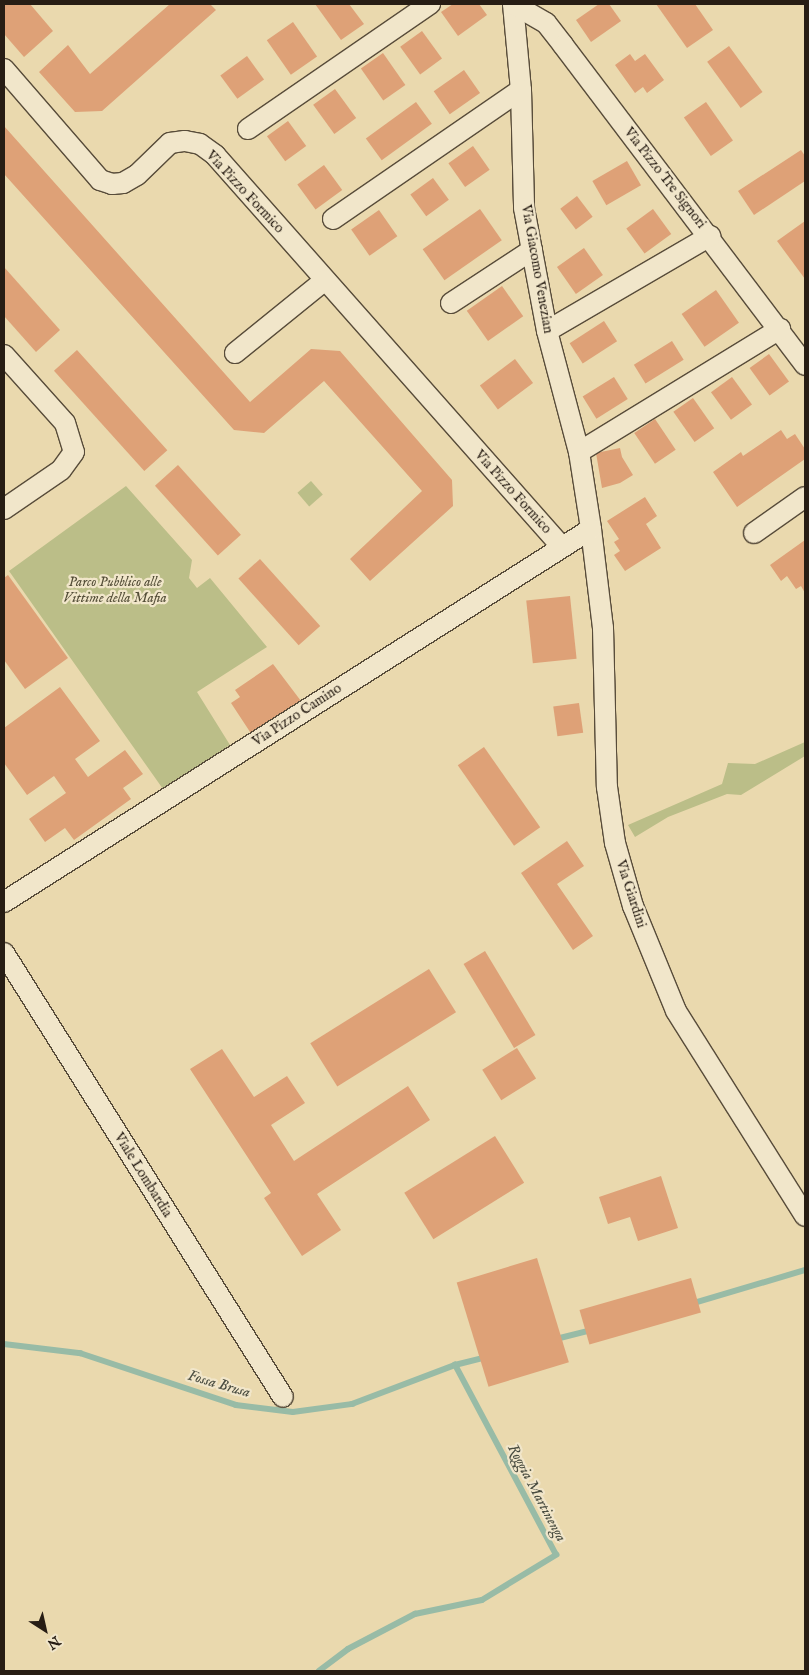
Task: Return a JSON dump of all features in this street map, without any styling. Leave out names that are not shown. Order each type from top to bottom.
[{"type":"street","points":[[248,129],[430,4]]},
{"type":"street","name":"Via Giacomo Venezian","points":[[513,4],[521,90],[524,208],[547,331],[579,452],[591,529]]},
{"type":"street","name":"Via Pizzo Tre Signori","points":[[513,4],[546,24],[710,236],[805,365]]},
{"type":"street","name":"Via Pizzo Formico","points":[[4,69],[100,180],[112,184],[137,175],[170,143],[185,141],[200,144],[215,155],[561,546]]},
{"type":"street","points":[[333,219],[521,90]]},
{"type":"street","points":[[547,331],[710,236]]},
{"type":"street","points":[[451,303],[532,250]]},
{"type":"street","points":[[235,353],[325,280]]},
{"type":"street","points":[[579,452],[780,329]]},
{"type":"street","points":[[4,355],[65,423],[74,452],[61,470],[4,508]]},
{"type":"street","points":[[754,533],[805,497]]},
{"type":"street","name":"Via Pizzo Camino","points":[[4,902],[561,546],[591,529]]},
{"type":"street","name":"Via Giardini","points":[[591,529],[603,628],[607,787],[615,843],[633,906],[676,1011],[805,1216]]},
{"type":"street","name":"Viale Lombardia","points":[[4,953],[282,1396]]},
{"type":"green space","points":[[311,481],[323,495],[309,506],[297,493]]},
{"type":"green space","name":"Parco Pubblico alle Vittime della Mafia","points":[[126,486],[192,560],[189,578],[197,588],[210,578],[267,647],[197,692],[230,745],[163,789],[9,571]]},
{"type":"green space","points":[[805,742],[805,756],[741,795],[727,794],[668,817],[635,837],[628,825],[722,784],[728,763],[755,764]]},
{"type":"building","points":[[4,4],[30,4],[53,31],[24,57],[4,34]]},
{"type":"building","points":[[170,4],[210,4],[216,10],[102,111],[75,112],[39,72],[68,45],[90,74]]},
{"type":"building","points":[[315,4],[349,4],[364,24],[341,40]]},
{"type":"building","points":[[453,4],[479,4],[487,15],[458,36],[441,12]]},
{"type":"building","points":[[599,4],[609,4],[621,21],[591,42],[576,20]]},
{"type":"building","points":[[656,4],[695,4],[713,30],[687,48]]},
{"type":"building","points":[[293,22],[317,56],[291,75],[267,40]]},
{"type":"building","points":[[422,31],[442,59],[420,74],[400,47]]},
{"type":"building","points":[[729,46],[763,92],[741,108],[707,62]]},
{"type":"building","points":[[383,53],[405,85],[383,100],[361,68]]},
{"type":"building","points":[[630,54],[635,61],[645,54],[664,80],[647,93],[643,87],[635,93],[615,65]]},
{"type":"building","points":[[247,56],[264,79],[237,99],[220,75]]},
{"type":"building","points":[[464,70],[480,93],[450,114],[434,91]]},
{"type":"building","points":[[335,89],[356,118],[334,134],[313,105]]},
{"type":"building","points":[[416,102],[432,124],[382,160],[366,138]]},
{"type":"building","points":[[706,102],[733,141],[711,156],[684,117]]},
{"type":"building","points":[[288,121],[306,146],[285,161],[267,136]]},
{"type":"building","points":[[4,126],[250,402],[311,349],[340,351],[452,480],[453,506],[370,581],[350,559],[422,491],[324,381],[264,433],[234,430],[4,174]]},
{"type":"building","points":[[473,146],[490,170],[465,187],[448,163]]},
{"type":"building","points":[[801,150],[805,156],[805,181],[754,215],[738,191]]},
{"type":"building","points":[[627,161],[641,185],[606,205],[592,181]]},
{"type":"building","points":[[324,165],[342,190],[316,209],[297,184]]},
{"type":"building","points":[[433,178],[449,200],[426,216],[410,194]]},
{"type":"building","points":[[577,196],[593,217],[576,229],[560,209]]},
{"type":"building","points":[[480,209],[502,240],[444,280],[423,249]]},
{"type":"building","points":[[653,209],[671,234],[645,253],[626,228]]},
{"type":"building","points":[[379,210],[397,236],[370,256],[351,230]]},
{"type":"building","points":[[805,221],[805,279],[777,241]]},
{"type":"building","points":[[584,248],[603,275],[576,294],[557,267]]},
{"type":"building","points":[[4,267],[60,330],[36,352],[4,316]]},
{"type":"building","points":[[502,286],[523,316],[488,341],[467,311]]},
{"type":"building","points":[[716,290],[739,323],[705,347],[682,314]]},
{"type":"building","points":[[604,321],[617,341],[583,363],[570,343]]},
{"type":"building","points":[[672,341],[684,360],[645,384],[634,365]]},
{"type":"building","points":[[77,350],[167,450],[144,471],[54,371]]},
{"type":"building","points":[[769,354],[789,382],[770,396],[750,368]]},
{"type":"building","points":[[515,359],[533,383],[498,409],[480,385]]},
{"type":"building","points":[[614,377],[628,399],[596,419],[583,397]]},
{"type":"building","points":[[732,377],[752,405],[731,420],[711,392]]},
{"type":"building","points":[[693,398],[714,428],[695,442],[673,412]]},
{"type":"building","points":[[655,419],[676,450],[655,464],[634,433]]},
{"type":"building","points":[[781,430],[787,439],[795,434],[805,449],[805,459],[737,507],[713,472],[741,452],[743,456]]},
{"type":"building","points":[[620,448],[622,457],[633,475],[620,483],[602,488],[596,453]]},
{"type":"building","points":[[178,465],[241,535],[218,556],[155,486]]},
{"type":"building","points":[[645,497],[657,516],[646,524],[661,548],[625,571],[614,555],[620,551],[614,542],[619,539],[607,521]]},
{"type":"building","points":[[805,540],[805,593],[801,586],[796,589],[787,576],[781,581],[770,565]]},
{"type":"building","points":[[260,559],[320,626],[299,645],[238,578]]},
{"type":"building","points":[[8,575],[68,658],[25,689],[4,660],[4,578]]},
{"type":"building","points":[[570,596],[577,659],[533,663],[526,601]]},
{"type":"building","points":[[273,664],[304,705],[254,738],[231,703],[240,697],[235,690]]},
{"type":"building","points":[[60,687],[100,741],[75,759],[88,777],[125,750],[143,774],[123,788],[131,799],[74,840],[65,828],[45,842],[29,819],[66,793],[54,776],[27,795],[4,763],[4,728]]},
{"type":"building","points":[[579,703],[583,733],[557,736],[553,707]]},
{"type":"building","points":[[484,747],[540,827],[514,846],[458,765]]},
{"type":"building","points":[[567,841],[584,866],[557,884],[593,936],[573,950],[521,873]]},
{"type":"building","points":[[485,951],[535,1035],[514,1048],[464,964]]},
{"type":"building","points":[[429,969],[456,1012],[337,1086],[310,1043]]},
{"type":"building","points":[[517,1048],[536,1079],[501,1100],[482,1070]]},
{"type":"building","points":[[222,1049],[254,1097],[287,1076],[305,1103],[271,1125],[294,1161],[408,1086],[430,1120],[317,1194],[341,1230],[302,1256],[264,1198],[271,1193],[190,1069]]},
{"type":"building","points":[[495,1136],[524,1183],[433,1239],[404,1193]]},
{"type":"building","points":[[661,1176],[678,1228],[638,1241],[630,1217],[608,1224],[599,1197]]},
{"type":"building","points":[[537,1258],[569,1362],[489,1387],[457,1283]]},
{"type":"building","points":[[691,1278],[701,1313],[589,1345],[579,1310]]},
{"type":"waterway","points":[[691,1304],[805,1270]]},
{"type":"waterway","points":[[556,1339],[593,1330]]},
{"type":"waterway","name":"Fossa Brusa","points":[[4,1344],[80,1353],[236,1405],[293,1412],[352,1404],[455,1365],[486,1357]]},
{"type":"waterway","name":"Roggia Martinenga","points":[[319,1671],[348,1649],[415,1614],[482,1600],[556,1555],[455,1365]]}]
